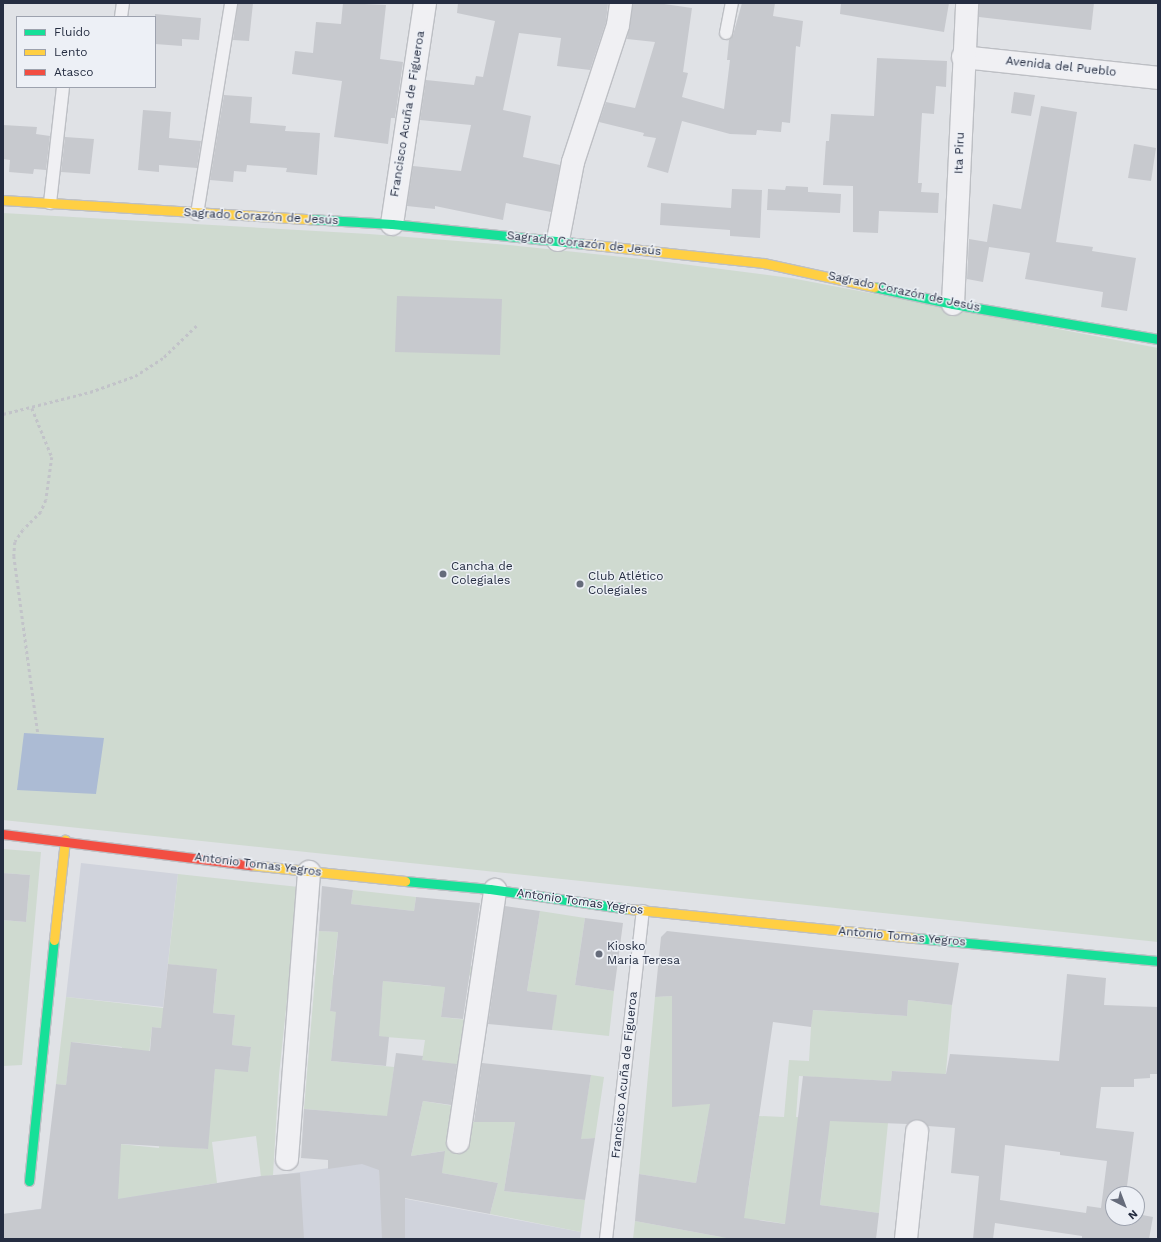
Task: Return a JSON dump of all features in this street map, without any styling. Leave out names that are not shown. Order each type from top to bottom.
[{"type":"street","name":"Francisco Acuña de Figueroa","points":[[392,224],[425,3]]},
{"type":"street","points":[[558,240],[573,162],[618,25],[621,3]]},
{"type":"street","name":"Ita Piru","points":[[954,304],[963,57],[967,3]]},
{"type":"street","name":"Avenida del Pueblo","points":[[963,57],[1158,78]]},
{"type":"street","name":"Sagrado Corazón de Jesús","points":[[3,200],[197,214],[392,224],[558,240],[764,263],[954,304],[1158,339]]},
{"type":"street","name":"Antonio Tomas Yegros","points":[[3,834],[65,840],[309,872],[495,890],[643,911],[1158,961]]},
{"type":"street","points":[[29,1181],[65,840]]},
{"type":"street","points":[[287,1159],[309,872]]},
{"type":"street","points":[[458,1142],[495,890]]},
{"type":"street","points":[[906,1239],[917,1132]]},
{"type":"lane","points":[[121,16],[123,3]]},
{"type":"lane","points":[[197,214],[231,3]]},
{"type":"lane","points":[[726,33],[732,3]]},
{"type":"lane","points":[[50,203],[63,88]]},
{"type":"lane","name":"Francisco Acuña de Figueroa","points":[[606,1239],[643,911]]},
{"type":"path","points":[[3,414],[32,408],[90,392],[135,376],[164,357],[196,326]]},
{"type":"path","points":[[32,408],[52,457],[46,500],[41,512],[22,530],[15,542],[14,556],[38,734]]},
{"type":"shaded area","name":"Club Atlético Colegiales","points":[[3,213],[369,234],[509,245],[651,260],[791,278],[1158,348],[1158,942],[3,820]]},
{"type":"shaded area","points":[[3,849],[41,852],[22,1065],[3,1066],[3,920],[26,922],[30,875],[3,873]]},
{"type":"shaded area","points":[[81,863],[178,874],[163,1007],[66,997]]},
{"type":"shaded area","points":[[178,874],[299,887],[279,1075],[273,1175],[261,1177],[256,1136],[212,1142],[217,1183],[118,1199],[100,1142],[159,1148],[161,1123],[175,1146],[207,1149],[215,1069],[248,1071],[251,1047],[232,1045],[235,1015],[213,1013],[217,970],[168,964]]},
{"type":"shaded area","points":[[353,890],[416,897],[414,911],[351,904]]},
{"type":"shaded area","points":[[540,911],[585,918],[575,985],[614,991],[609,1036],[552,1030],[556,995],[527,991]]},
{"type":"shaded area","points":[[319,931],[338,932],[333,975],[370,979],[368,993],[332,989],[330,1011],[380,1016],[383,982],[375,980],[431,986],[434,962],[476,967],[475,976],[447,973],[441,1017],[468,1020],[461,1065],[422,1060],[425,1040],[334,1033],[331,1061],[394,1067],[382,1161],[374,1115],[304,1109]]},
{"type":"shaded area","points":[[672,996],[672,1106],[739,1102],[764,1071],[759,1116],[707,1121],[696,1183],[639,1174],[655,997]]},
{"type":"shaded area","points":[[66,997],[172,1009],[170,1029],[152,1027],[145,1093],[117,1090],[122,1047],[72,1042],[66,1085],[56,1084]]},
{"type":"shaded area","points":[[908,1000],[952,1005],[943,1104],[911,1072],[892,1071],[891,1081],[799,1076],[796,1117],[888,1123],[879,1213],[820,1205],[826,1157],[794,1153],[786,1224],[760,1220],[732,1239],[633,1239],[635,1221],[721,1237],[732,1189],[748,1192],[759,1116],[784,1117],[789,1060],[809,1061],[812,1010],[907,1016]]},
{"type":"shaded area","points":[[591,1075],[604,1077],[595,1138],[523,1144],[524,1122],[515,1122],[517,1095],[584,1118]]},
{"type":"shaded area","points":[[423,1101],[454,1106],[448,1150],[467,1149],[470,1122],[515,1122],[504,1191],[585,1200],[581,1232],[490,1214],[498,1183],[442,1173],[444,1151],[411,1156]]},
{"type":"shaded area","points":[[379,1161],[380,1194],[581,1232],[580,1239],[3,1239],[3,1214]]},
{"type":"water","points":[[24,733],[104,738],[96,794],[17,790]]},
{"type":"building","points":[[238,3],[253,3],[249,41],[233,40]]},
{"type":"building","points":[[343,3],[386,5],[380,59],[403,62],[395,118],[391,118],[388,144],[334,137],[342,81],[292,74],[295,51],[313,53],[316,22],[341,24]]},
{"type":"building","points":[[458,3],[608,3],[606,22],[590,70],[557,66],[561,38],[519,33],[503,110],[531,116],[523,157],[560,165],[551,212],[506,203],[503,220],[435,206],[435,209],[407,206],[413,166],[461,171],[471,125],[420,120],[426,80],[474,85],[476,76],[483,77],[495,21],[457,13]]},
{"type":"building","points":[[633,3],[657,3],[692,8],[683,72],[688,73],[682,97],[724,109],[730,60],[727,60],[729,40],[733,35],[742,3],[775,3],[773,16],[803,21],[800,47],[796,46],[790,123],[782,122],[781,132],[757,130],[756,135],[730,134],[682,121],[668,173],[647,167],[656,138],[643,136],[644,133],[599,122],[606,102],[635,108],[655,42],[627,39]]},
{"type":"building","points":[[841,3],[949,3],[944,32],[840,14]]},
{"type":"building","points":[[979,3],[1094,3],[1091,30],[979,17]]},
{"type":"building","points":[[155,14],[201,18],[199,40],[182,39],[182,46],[156,44]]},
{"type":"building","points":[[877,58],[947,61],[946,87],[936,86],[934,114],[922,113],[918,183],[922,183],[921,192],[939,193],[938,213],[879,211],[878,233],[853,232],[853,186],[823,185],[826,141],[829,141],[831,114],[874,116]]},
{"type":"building","points":[[1014,92],[1035,95],[1031,116],[1011,113]]},
{"type":"building","points":[[224,95],[252,97],[250,123],[286,126],[285,131],[320,133],[317,175],[286,172],[287,168],[247,165],[246,172],[234,171],[233,182],[210,180]]},
{"type":"building","points":[[1041,106],[1077,112],[1056,242],[1093,247],[1092,251],[1136,258],[1127,311],[1101,307],[1103,292],[1025,279],[1030,253],[989,247],[983,282],[967,279],[969,239],[987,242],[993,204],[1021,209]]},
{"type":"building","points":[[143,110],[171,112],[169,138],[201,141],[197,168],[159,165],[159,172],[138,170]]},
{"type":"building","points":[[3,125],[37,127],[36,134],[50,136],[46,170],[34,169],[33,174],[9,172],[10,160],[3,159]]},
{"type":"building","points":[[65,137],[94,139],[90,174],[61,172]]},
{"type":"building","points":[[1134,144],[1156,148],[1151,181],[1128,178]]},
{"type":"building","points":[[786,186],[808,187],[808,192],[841,194],[840,213],[767,210],[768,189],[785,190]]},
{"type":"building","points":[[732,189],[762,190],[760,238],[730,236],[730,230],[660,225],[661,203],[731,208]]},
{"type":"building","points":[[397,296],[502,299],[500,355],[395,352]]},
{"type":"building","points":[[3,873],[30,875],[26,922],[3,920]]},
{"type":"building","points":[[322,886],[353,890],[351,904],[414,911],[416,897],[480,903],[463,1019],[441,1017],[445,987],[383,981],[379,1036],[389,1037],[386,1066],[331,1061],[336,1012],[330,1011],[338,932],[319,931]]},
{"type":"building","points":[[505,906],[540,911],[527,991],[557,995],[552,1030],[488,1024]]},
{"type":"building","name":"Kiosko Maria Teresa","points":[[585,918],[623,923],[614,991],[575,985]]},
{"type":"building","points":[[667,931],[959,963],[952,1005],[908,1000],[907,1016],[813,1010],[811,1027],[773,1022],[744,1218],[785,1224],[803,1076],[891,1081],[892,1071],[946,1074],[950,1054],[1059,1061],[1067,974],[1106,978],[1104,1005],[1158,1007],[1158,1074],[1150,1074],[1150,1078],[1134,1079],[1134,1087],[1101,1087],[1096,1128],[1134,1132],[1127,1186],[1105,1186],[1105,1226],[1145,1226],[1145,1216],[1153,1217],[1149,1239],[1082,1239],[1082,1236],[995,1223],[993,1239],[973,1239],[979,1176],[951,1173],[955,1128],[928,1126],[918,1120],[907,1124],[830,1121],[820,1205],[879,1213],[876,1239],[732,1239],[635,1221],[639,1174],[696,1183],[710,1104],[672,1107],[672,996],[655,997],[661,937]],"holes":[[[1005,1145],[1060,1152],[1060,1155],[1107,1161],[1101,1208],[1087,1206],[1086,1213],[1000,1200]]]},
{"type":"building","points":[[168,964],[217,969],[213,1013],[235,1015],[232,1045],[251,1047],[248,1072],[215,1069],[208,1149],[121,1144],[118,1199],[261,1176],[300,1173],[304,1239],[3,1239],[3,1214],[41,1209],[56,1084],[66,1085],[71,1042],[150,1051],[152,1027],[161,1028]]},
{"type":"building","points":[[396,1053],[423,1056],[422,1060],[457,1064],[451,1105],[423,1101],[411,1156],[445,1151],[442,1173],[498,1183],[490,1214],[405,1198],[405,1239],[382,1239],[379,1170],[362,1164],[328,1169],[328,1160],[301,1158],[304,1109],[387,1116]]},
{"type":"building","points":[[482,1063],[591,1075],[581,1139],[595,1138],[585,1200],[504,1191],[515,1122],[474,1122]]},
{"type":"traffic: fast","points":[[309,219],[392,224],[585,244]]},
{"type":"traffic: fast","points":[[874,287],[953,304],[1158,339]]},
{"type":"traffic: fast","points":[[405,881],[490,889],[629,909]]},
{"type":"traffic: fast","points":[[915,938],[1158,961]]},
{"type":"traffic: fast","points":[[29,1181],[54,940]]},
{"type":"traffic: slow","points":[[3,200],[309,219]]},
{"type":"traffic: slow","points":[[585,244],[764,263],[874,287]]},
{"type":"traffic: slow","points":[[54,940],[65,840]]},
{"type":"traffic: slow","points":[[250,865],[405,881]]},
{"type":"traffic: slow","points":[[629,909],[915,938]]},
{"type":"traffic: jam","points":[[3,834],[250,865]]},
{"type":"place","name":"Cancha de Colegiales","points":[[443,574]]},
{"type":"place","name":"Club Atlético Colegiales","points":[[580,584]]},
{"type":"place","name":"Kiosko Maria Teresa","points":[[599,954]]}]
